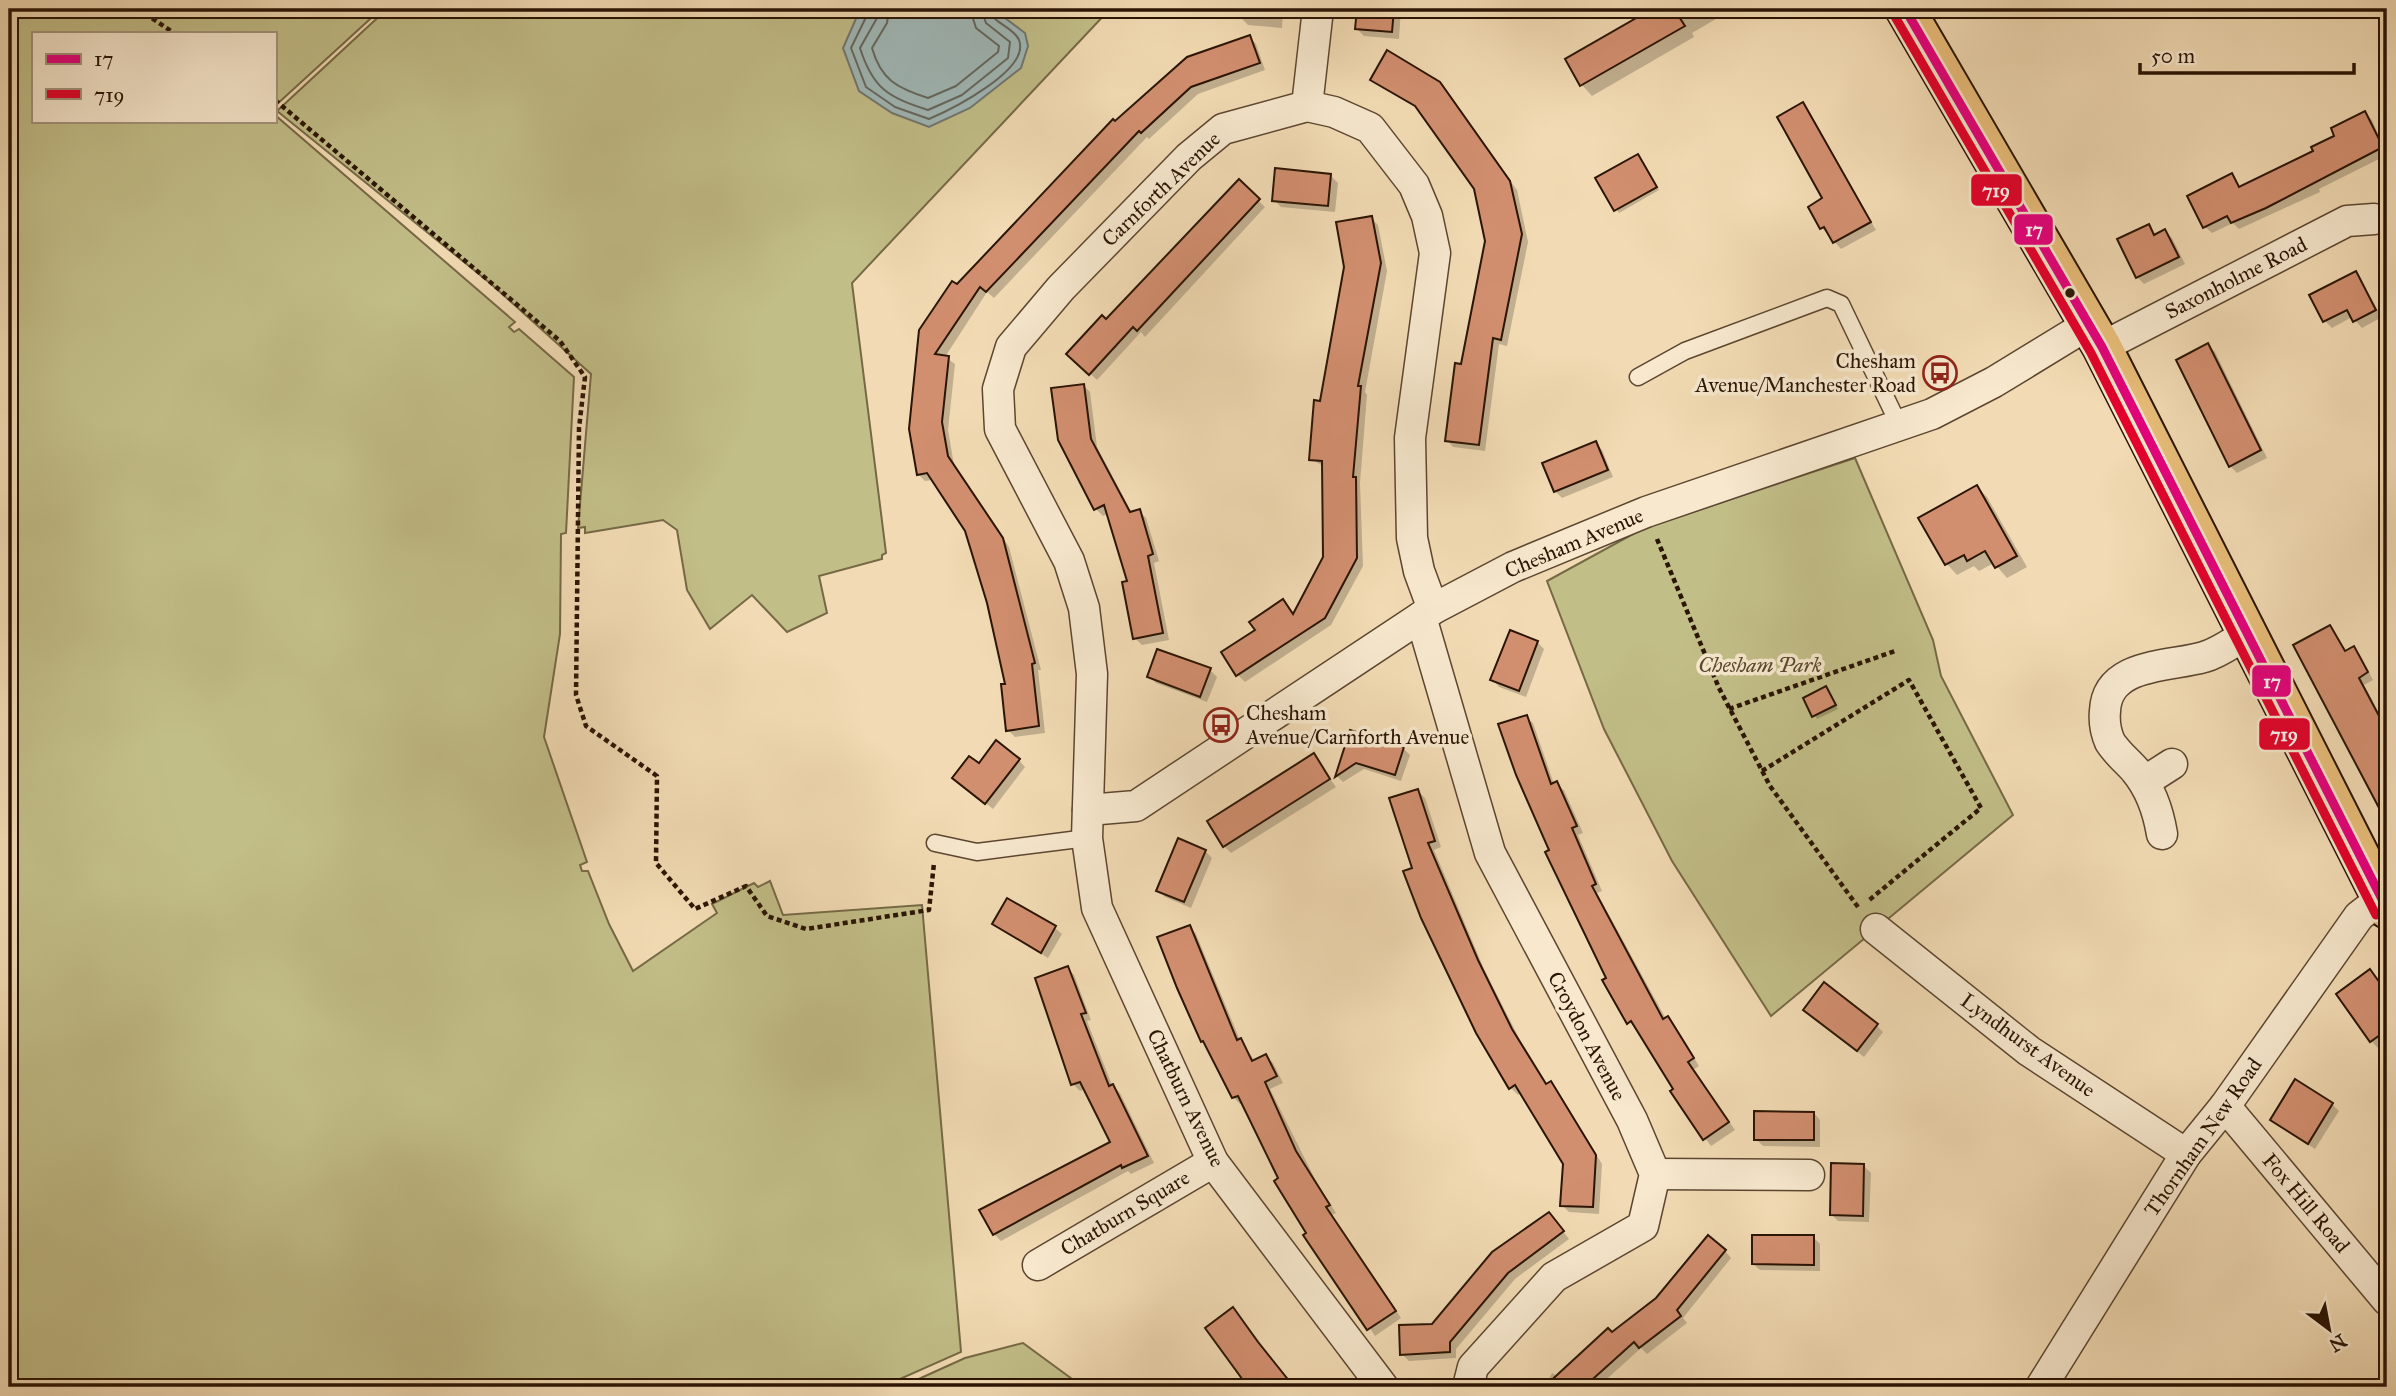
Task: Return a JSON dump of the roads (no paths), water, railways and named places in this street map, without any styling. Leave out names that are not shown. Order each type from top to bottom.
[{"type":"main road","points":[[1905,9],[2096,336],[2384,904]]},
{"type":"street","points":[[1318,9],[1307,106],[1334,112],[1370,128],[1414,186],[1427,216],[1435,253],[1410,438],[1412,538],[1427,613]]},
{"type":"street","name":"Carnforth Avenue","points":[[1087,824],[1092,674],[1084,608],[1069,561],[1000,429],[998,389],[1011,347],[1061,288],[1189,157],[1223,129],[1307,106]]},
{"type":"street","name":"Saxonholme Road","points":[[2096,336],[2347,221],[2374,219]]},
{"type":"street","name":"Chesham Avenue","points":[[1087,824],[1136,806],[1427,613],[1513,567],[1646,512],[1900,427],[2096,336]]},
{"type":"street","name":"Croydon Avenue","points":[[1427,613],[1490,853],[1632,1120],[1655,1174]]},
{"type":"street","points":[[2162,834],[2155,803],[2144,782],[2109,741],[2104,720],[2105,703],[2114,686],[2125,676],[2144,668],[2174,665],[2209,656],[2246,634]]},
{"type":"street","points":[[2144,782],[2172,764]]},
{"type":"street","name":"Chatburn Avenue","points":[[1087,824],[1097,908],[1213,1162],[1383,1387]]},
{"type":"street","name":"Thornham New Road","points":[[2041,1387],[2186,1154],[2225,1106],[2359,916],[2384,904]]},
{"type":"street","name":"Lyndhurst Avenue","points":[[1876,929],[2029,1051],[2186,1154]]},
{"type":"street","name":"Fox Hill Road","points":[[2225,1106],[2387,1300]]},
{"type":"street","name":"Chatburn Square","points":[[1038,1265],[1213,1162]]},
{"type":"street","points":[[1468,1387],[1473,1367],[1554,1277],[1643,1226],[1655,1174],[1809,1175]]},
{"type":"lane","points":[[1638,377],[1685,351],[1827,298],[1841,304],[1900,427]]},
{"type":"lane","points":[[935,843],[977,852],[1087,824]]},
{"type":"water","points":[[868,9],[993,9],[1025,33],[1028,46],[1021,68],[970,108],[929,127],[892,113],[859,91],[843,48],[858,14]]},
{"type":"place","name":"Chesham Avenue/Manchester Road","points":[[1940,373]]},
{"type":"place","name":"Chesham Avenue/Carnforth Avenue","points":[[1221,725]]},
{"type":"park label","name":"Chesham Park","points":[[1760,665]]}]
